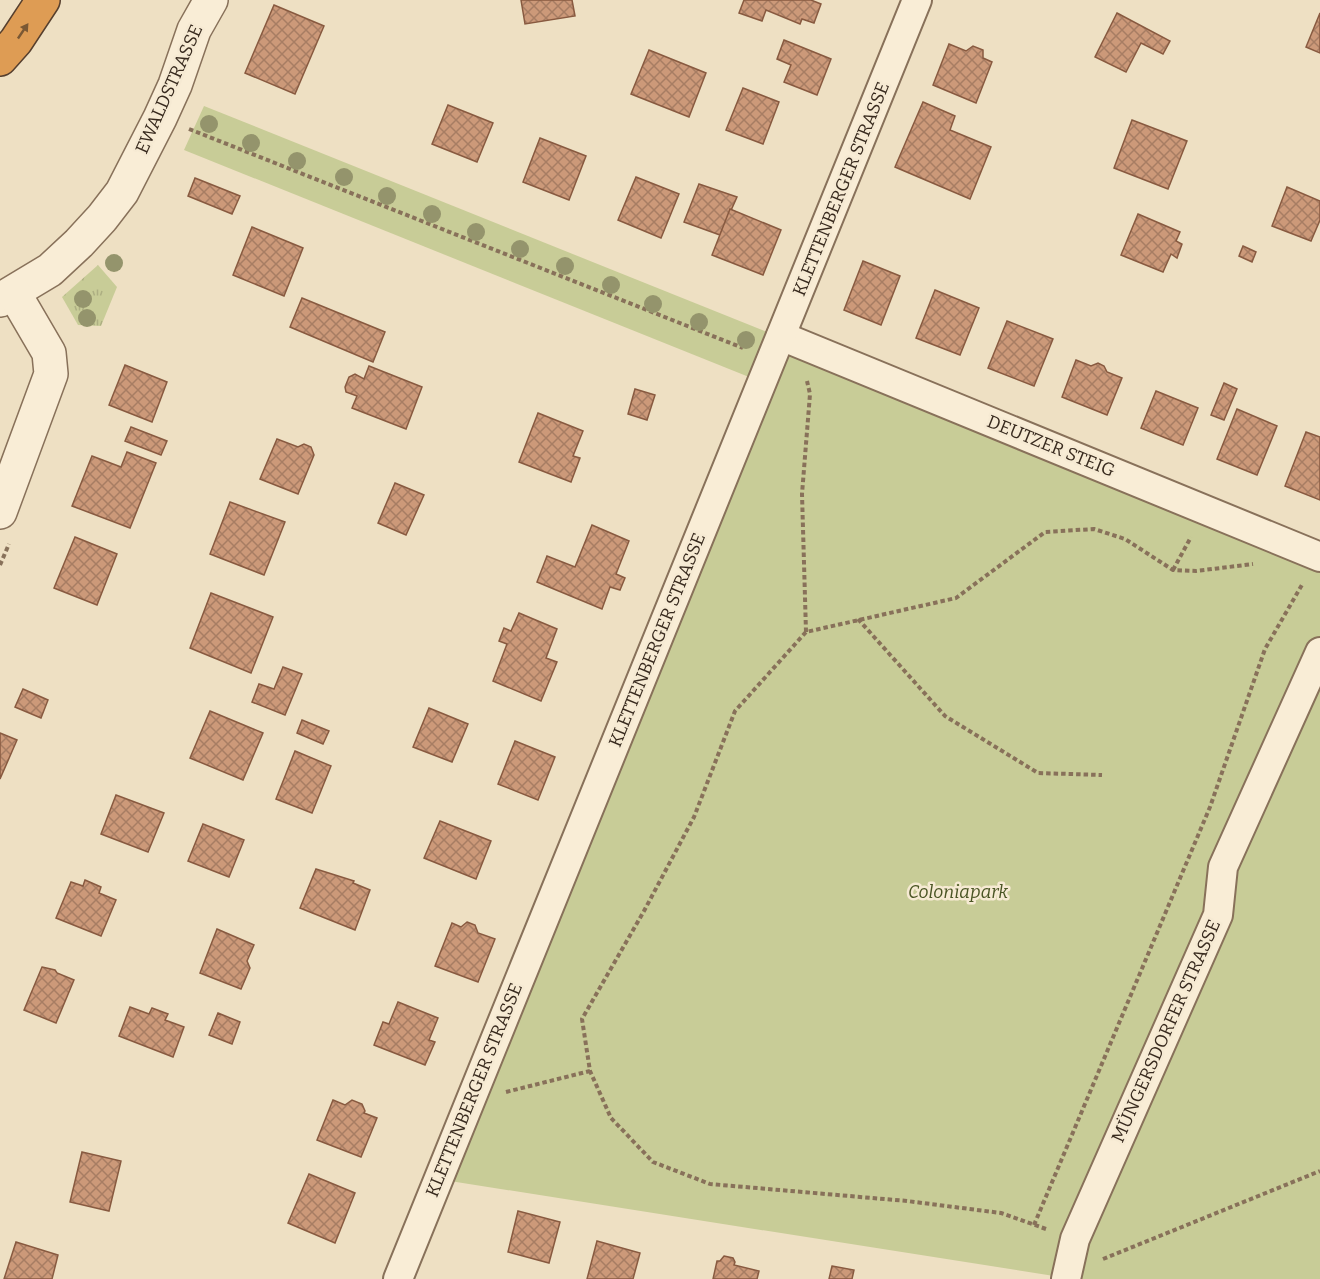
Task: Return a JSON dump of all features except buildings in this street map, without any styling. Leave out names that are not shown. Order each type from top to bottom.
[{"type":"highway","points":[[0,59],[16,41],[43,0]]},
{"type":"street","name":"EWALDSTRASSE","points":[[7,297],[50,270],[79,243],[122,192],[160,118],[175,85],[194,30],[211,0]]},
{"type":"street","name":"KLETTENBERGER STRASSE","points":[[398,1279],[784,346],[917,0]]},
{"type":"street","points":[[0,512],[51,374],[49,354],[7,297]]},
{"type":"street","name":"DEUTZER STEIG","points":[[784,346],[1319,557]]},
{"type":"street","name":"MÜNGERSDORFER STRASSE","points":[[1068,1276],[1075,1239],[1218,915],[1223,867],[1320,652]]},
{"type":"path","points":[[160,118],[784,346],[810,394],[802,494],[806,632]]},
{"type":"path","points":[[1075,1239],[1001,1213],[906,1201],[710,1184],[653,1162],[611,1118],[590,1071],[582,1019],[644,911],[694,817],[735,711],[806,632],[956,598],[1046,532],[1094,529],[1125,538],[1173,570],[1196,571],[1263,563]]},
{"type":"path","points":[[1034,1225],[1210,807],[1265,649],[1319,557]]},
{"type":"path","points":[[858,619],[945,716],[1038,774],[1102,775]]},
{"type":"path","points":[[470,1102],[590,1071]]},
{"type":"path","points":[[1068,1276],[1320,1171]]},
{"type":"green space","points":[[204,106],[767,332],[749,377],[184,150]]},
{"type":"green space","points":[[98,265],[117,287],[101,326],[78,325],[62,297]]},
{"type":"green space","name":"Coloniapark","points":[[785,354],[1320,568],[1320,1279],[1054,1279],[1054,1276],[450,1181]]}]
